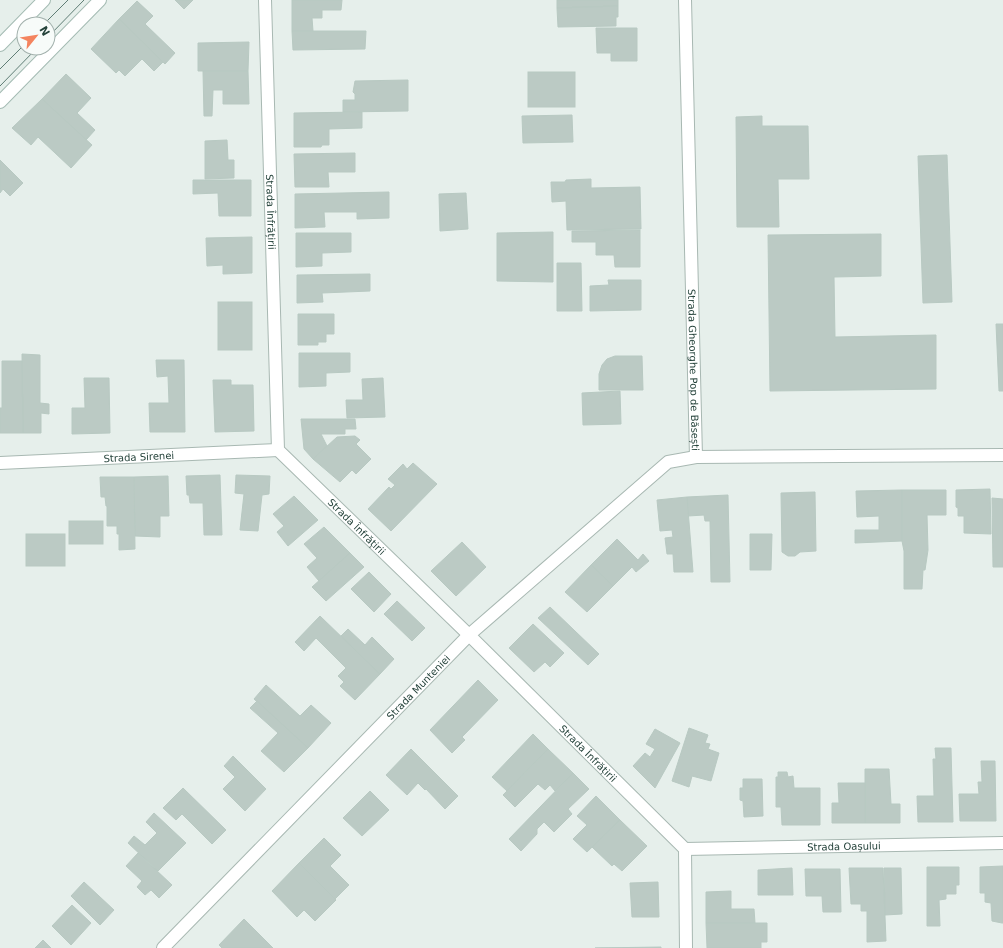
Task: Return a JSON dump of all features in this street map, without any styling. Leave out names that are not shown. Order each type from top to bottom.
[{"type":"street","points":[[0,45],[44,0]]},
{"type":"street","points":[[0,102],[100,0]]},
{"type":"street","name":"Strada Înfrățirii","points":[[265,0],[278,450],[469,635],[685,849]]},
{"type":"street","name":"Strada Gheorghe Pop de Băsești","points":[[685,0],[696,457],[1003,455]]},
{"type":"street","name":"Strada Sirenei","points":[[0,463],[278,450]]},
{"type":"street","name":"Strada Munteniei","points":[[163,948],[469,635],[668,462],[696,457]]},
{"type":"street","name":"Strada Oașului","points":[[685,849],[1003,843]]},
{"type":"street","points":[[685,849],[686,948]]},
{"type":"building","points":[[175,0],[193,0],[184,9]]},
{"type":"building","points":[[292,0],[342,0],[341,10],[322,10],[322,18],[312,18],[313,31],[292,31]]},
{"type":"building","points":[[557,0],[618,0],[618,6],[557,8]]},
{"type":"building","points":[[137,1],[153,16],[145,24],[175,53],[165,64],[119,19]]},
{"type":"building","points":[[618,6],[616,26],[558,27],[557,8]]},
{"type":"building","points":[[119,19],[163,62],[154,71],[142,59],[125,76],[119,70],[116,73],[91,49]]},
{"type":"building","points":[[596,28],[637,28],[637,61],[611,61],[611,53],[597,53]]},
{"type":"building","points":[[292,31],[366,31],[365,49],[293,50]]},
{"type":"building","points":[[249,42],[248,71],[198,71],[198,43]]},
{"type":"building","points":[[203,71],[248,71],[249,104],[223,104],[223,90],[213,90],[212,116],[204,116]]},
{"type":"building","points":[[528,72],[575,72],[575,107],[528,107]]},
{"type":"building","points":[[66,74],[91,98],[77,113],[95,130],[86,140],[42,99]]},
{"type":"building","points":[[408,80],[408,111],[343,112],[343,100],[355,100],[355,94],[353,92],[355,81]]},
{"type":"building","points":[[42,99],[92,145],[71,168],[38,137],[31,145],[12,128]]},
{"type":"building","points":[[362,112],[362,128],[329,129],[329,145],[322,145],[321,147],[294,147],[294,113]]},
{"type":"building","points":[[572,115],[573,142],[523,143],[522,116]]},
{"type":"building","points":[[762,116],[762,126],[808,126],[809,179],[778,179],[779,227],[737,227],[736,117]]},
{"type":"building","points":[[227,140],[228,160],[234,160],[234,178],[205,179],[205,141]]},
{"type":"building","points":[[355,153],[355,172],[328,172],[329,187],[295,187],[294,154]]},
{"type":"building","points":[[947,155],[952,302],[923,303],[918,156]]},
{"type":"building","points":[[0,160],[23,183],[10,196],[3,189],[0,193]]},
{"type":"building","points":[[591,179],[591,188],[640,187],[641,229],[567,230],[566,201],[552,202],[551,182]]},
{"type":"building","points":[[193,180],[251,180],[251,216],[219,216],[218,193],[193,194]]},
{"type":"building","points":[[389,192],[389,218],[357,219],[357,212],[324,212],[325,227],[295,228],[295,194]]},
{"type":"building","points":[[466,193],[468,229],[440,231],[439,194]]},
{"type":"building","points":[[640,230],[640,267],[615,267],[614,255],[596,255],[596,242],[572,242],[572,231]]},
{"type":"building","points":[[553,232],[553,282],[497,281],[497,233]]},
{"type":"building","points":[[296,233],[351,233],[351,252],[322,253],[322,266],[296,267]]},
{"type":"building","points":[[881,234],[881,276],[834,277],[835,337],[936,335],[936,389],[770,391],[768,235]]},
{"type":"building","points":[[252,237],[252,273],[223,274],[223,265],[207,266],[206,238]]},
{"type":"building","points":[[557,263],[581,263],[582,311],[557,311]]},
{"type":"building","points":[[370,274],[370,291],[322,293],[323,302],[297,303],[297,275]]},
{"type":"building","points":[[608,280],[641,280],[641,310],[590,311],[590,286],[609,285]]},
{"type":"building","points":[[218,302],[252,302],[252,350],[218,350]]},
{"type":"building","points":[[298,314],[334,314],[334,334],[326,334],[326,342],[318,342],[318,345],[298,345]]},
{"type":"building","points":[[996,324],[1003,324],[1003,391],[999,391]]},
{"type":"building","points":[[299,353],[350,353],[350,372],[326,373],[326,386],[299,387]]},
{"type":"building","points":[[22,354],[40,355],[40,403],[49,404],[49,414],[41,413],[41,433],[23,433]]},
{"type":"building","points":[[615,356],[642,356],[643,390],[599,390],[599,374],[602,365],[607,359]]},
{"type":"building","points":[[156,360],[184,360],[185,432],[150,432],[149,403],[169,403],[168,376],[157,377]]},
{"type":"building","points":[[2,361],[22,361],[23,433],[0,433],[0,408],[2,408]]},
{"type":"building","points":[[84,378],[109,378],[110,433],[72,434],[72,408],[85,408]]},
{"type":"building","points":[[383,378],[385,417],[347,418],[346,400],[363,400],[362,379]]},
{"type":"building","points":[[213,380],[231,380],[231,385],[253,385],[254,431],[215,432]]},
{"type":"building","points":[[620,391],[621,424],[583,425],[582,393]]},
{"type":"building","points":[[301,419],[355,419],[356,429],[345,429],[345,434],[321,434],[327,446],[313,459],[304,449]]},
{"type":"building","points":[[355,436],[360,440],[356,444],[371,459],[356,474],[352,470],[340,482],[313,459],[337,437]]},
{"type":"building","points":[[413,463],[437,484],[391,531],[368,509],[389,487],[391,489],[395,485],[388,479],[403,464],[407,469]]},
{"type":"building","points":[[220,475],[222,535],[204,535],[203,503],[190,503],[189,495],[187,495],[186,476]]},
{"type":"building","points":[[236,475],[270,476],[269,494],[262,495],[258,531],[240,530],[244,494],[235,493]]},
{"type":"building","points":[[168,476],[169,516],[160,516],[160,537],[135,536],[134,477]]},
{"type":"building","points":[[100,477],[134,477],[135,549],[119,550],[119,534],[117,534],[117,526],[107,526],[107,506],[105,497],[101,497]]},
{"type":"building","points":[[990,489],[991,534],[964,533],[964,516],[958,516],[958,508],[956,507],[956,490]]},
{"type":"building","points":[[902,490],[902,541],[855,543],[855,530],[879,530],[879,516],[857,517],[856,491]]},
{"type":"building","points":[[902,490],[946,490],[946,515],[927,515],[928,550],[925,570],[923,570],[922,589],[904,589]]},
{"type":"building","points":[[815,492],[816,551],[800,552],[795,556],[788,556],[782,552],[781,493]]},
{"type":"building","points":[[728,495],[730,582],[711,582],[710,521],[705,521],[704,515],[688,516],[687,497]]},
{"type":"building","points":[[294,496],[318,520],[288,546],[277,532],[284,526],[273,514]]},
{"type":"building","points":[[687,497],[693,572],[674,572],[673,554],[667,554],[665,538],[673,537],[672,530],[660,531],[657,500]]},
{"type":"building","points":[[992,498],[1003,499],[1003,567],[993,567]]},
{"type":"building","points":[[69,521],[103,521],[103,544],[69,544]]},
{"type":"building","points":[[324,527],[350,553],[319,581],[307,567],[317,558],[304,544]]},
{"type":"building","points":[[26,534],[65,534],[65,566],[26,566]]},
{"type":"building","points":[[750,534],[772,534],[771,570],[750,570]]},
{"type":"building","points":[[617,539],[638,560],[643,554],[649,561],[636,572],[632,567],[613,586],[591,565]]},
{"type":"building","points":[[462,542],[486,567],[456,596],[431,571]]},
{"type":"building","points":[[350,553],[364,567],[326,601],[312,587]]},
{"type":"building","points":[[591,565],[613,586],[587,612],[565,592]]},
{"type":"building","points":[[369,572],[391,594],[374,612],[351,589]]},
{"type":"building","points":[[397,601],[425,628],[412,641],[384,614]]},
{"type":"building","points":[[550,607],[599,654],[588,665],[538,618]]},
{"type":"building","points":[[320,616],[380,674],[355,700],[340,686],[344,682],[338,676],[346,668],[316,638],[304,651],[295,642]]},
{"type":"building","points":[[533,624],[564,653],[550,667],[545,662],[534,672],[509,648]]},
{"type":"building","points":[[348,629],[365,645],[372,637],[394,659],[380,674],[341,636]]},
{"type":"building","points":[[478,680],[498,700],[462,737],[465,740],[452,753],[430,730]]},
{"type":"building","points":[[266,685],[300,716],[311,705],[331,723],[308,748],[254,699]]},
{"type":"building","points":[[257,701],[308,748],[284,772],[261,751],[278,733],[250,708]]},
{"type":"building","points":[[689,728],[708,735],[705,743],[710,744],[708,749],[719,753],[711,781],[692,776],[689,787],[672,781]]},
{"type":"building","points":[[655,729],[680,743],[655,788],[633,766],[645,753],[650,757],[655,749],[646,744]]},
{"type":"building","points":[[533,734],[548,749],[507,791],[492,777]]},
{"type":"building","points":[[935,748],[951,748],[953,822],[918,822],[917,796],[934,796],[933,759],[936,759]]},
{"type":"building","points":[[411,749],[458,796],[445,809],[426,789],[425,790],[418,783],[407,795],[386,775]]},
{"type":"building","points":[[548,749],[573,773],[555,791],[550,785],[545,790],[538,784],[515,807],[503,795]]},
{"type":"building","points":[[233,756],[266,789],[245,811],[223,789],[235,777],[224,766]]},
{"type":"building","points":[[981,761],[995,761],[996,821],[960,821],[959,794],[979,794],[978,782],[982,782]]},
{"type":"building","points":[[865,769],[889,769],[891,804],[900,804],[900,823],[865,823]]},
{"type":"building","points":[[778,772],[787,772],[788,777],[793,776],[794,788],[820,788],[820,825],[782,825],[781,807],[776,807],[776,777],[778,777]]},
{"type":"building","points":[[573,773],[589,789],[568,809],[572,814],[554,832],[544,822],[537,829],[537,834],[521,851],[509,839]]},
{"type":"building","points":[[743,779],[762,779],[763,816],[744,817],[743,801],[740,800],[740,788],[743,788]]},
{"type":"building","points":[[838,783],[865,783],[865,823],[832,823],[832,803],[839,803]]},
{"type":"building","points":[[183,788],[226,830],[212,844],[182,814],[176,820],[163,808]]},
{"type":"building","points":[[370,791],[389,810],[362,836],[343,818]]},
{"type":"building","points":[[596,796],[620,820],[587,852],[573,839],[587,825],[577,816]]},
{"type":"building","points":[[154,813],[186,843],[158,871],[128,843],[134,836],[145,845],[157,833],[146,822]]},
{"type":"building","points":[[620,820],[647,846],[622,871],[614,864],[612,866],[592,847]]},
{"type":"building","points":[[324,838],[341,855],[330,866],[349,885],[335,899],[299,863]]},
{"type":"building","points":[[138,853],[172,885],[159,898],[151,890],[145,895],[137,887],[142,881],[126,866]]},
{"type":"building","points":[[299,863],[336,900],[315,921],[304,910],[297,917],[272,891]]},
{"type":"building","points":[[1003,866],[1002,923],[992,921],[991,903],[985,902],[985,893],[980,893],[980,867]]},
{"type":"building","points":[[927,867],[959,867],[959,885],[956,885],[956,894],[946,894],[946,899],[939,900],[940,926],[927,926]]},
{"type":"building","points":[[792,868],[793,895],[758,895],[758,870]]},
{"type":"building","points":[[849,868],[883,868],[886,941],[867,942],[867,911],[861,911],[861,904],[851,904]]},
{"type":"building","points":[[884,868],[901,868],[902,914],[885,915]]},
{"type":"building","points":[[805,869],[840,869],[841,912],[823,912],[822,896],[806,896]]},
{"type":"building","points":[[84,882],[114,910],[100,925],[71,896]]},
{"type":"building","points":[[658,882],[659,917],[632,917],[630,883]]},
{"type":"building","points":[[731,891],[731,909],[754,909],[755,923],[706,923],[706,892]]},
{"type":"building","points":[[72,905],[91,923],[71,945],[52,926]]},
{"type":"building","points":[[244,919],[273,948],[222,948],[219,945]]},
{"type":"building","points":[[706,923],[767,923],[767,942],[761,942],[761,948],[707,948]]},
{"type":"building","points":[[43,940],[51,948],[35,948]]},
{"type":"building","points":[[661,947],[661,948],[595,948]]},
{"type":"tram line","points":[[52,16],[68,0]]},
{"type":"tram line","points":[[56,29],[84,0]]},
{"type":"tram line","points":[[0,69],[16,53]]},
{"type":"tram line","points":[[0,86],[29,56]]}]
